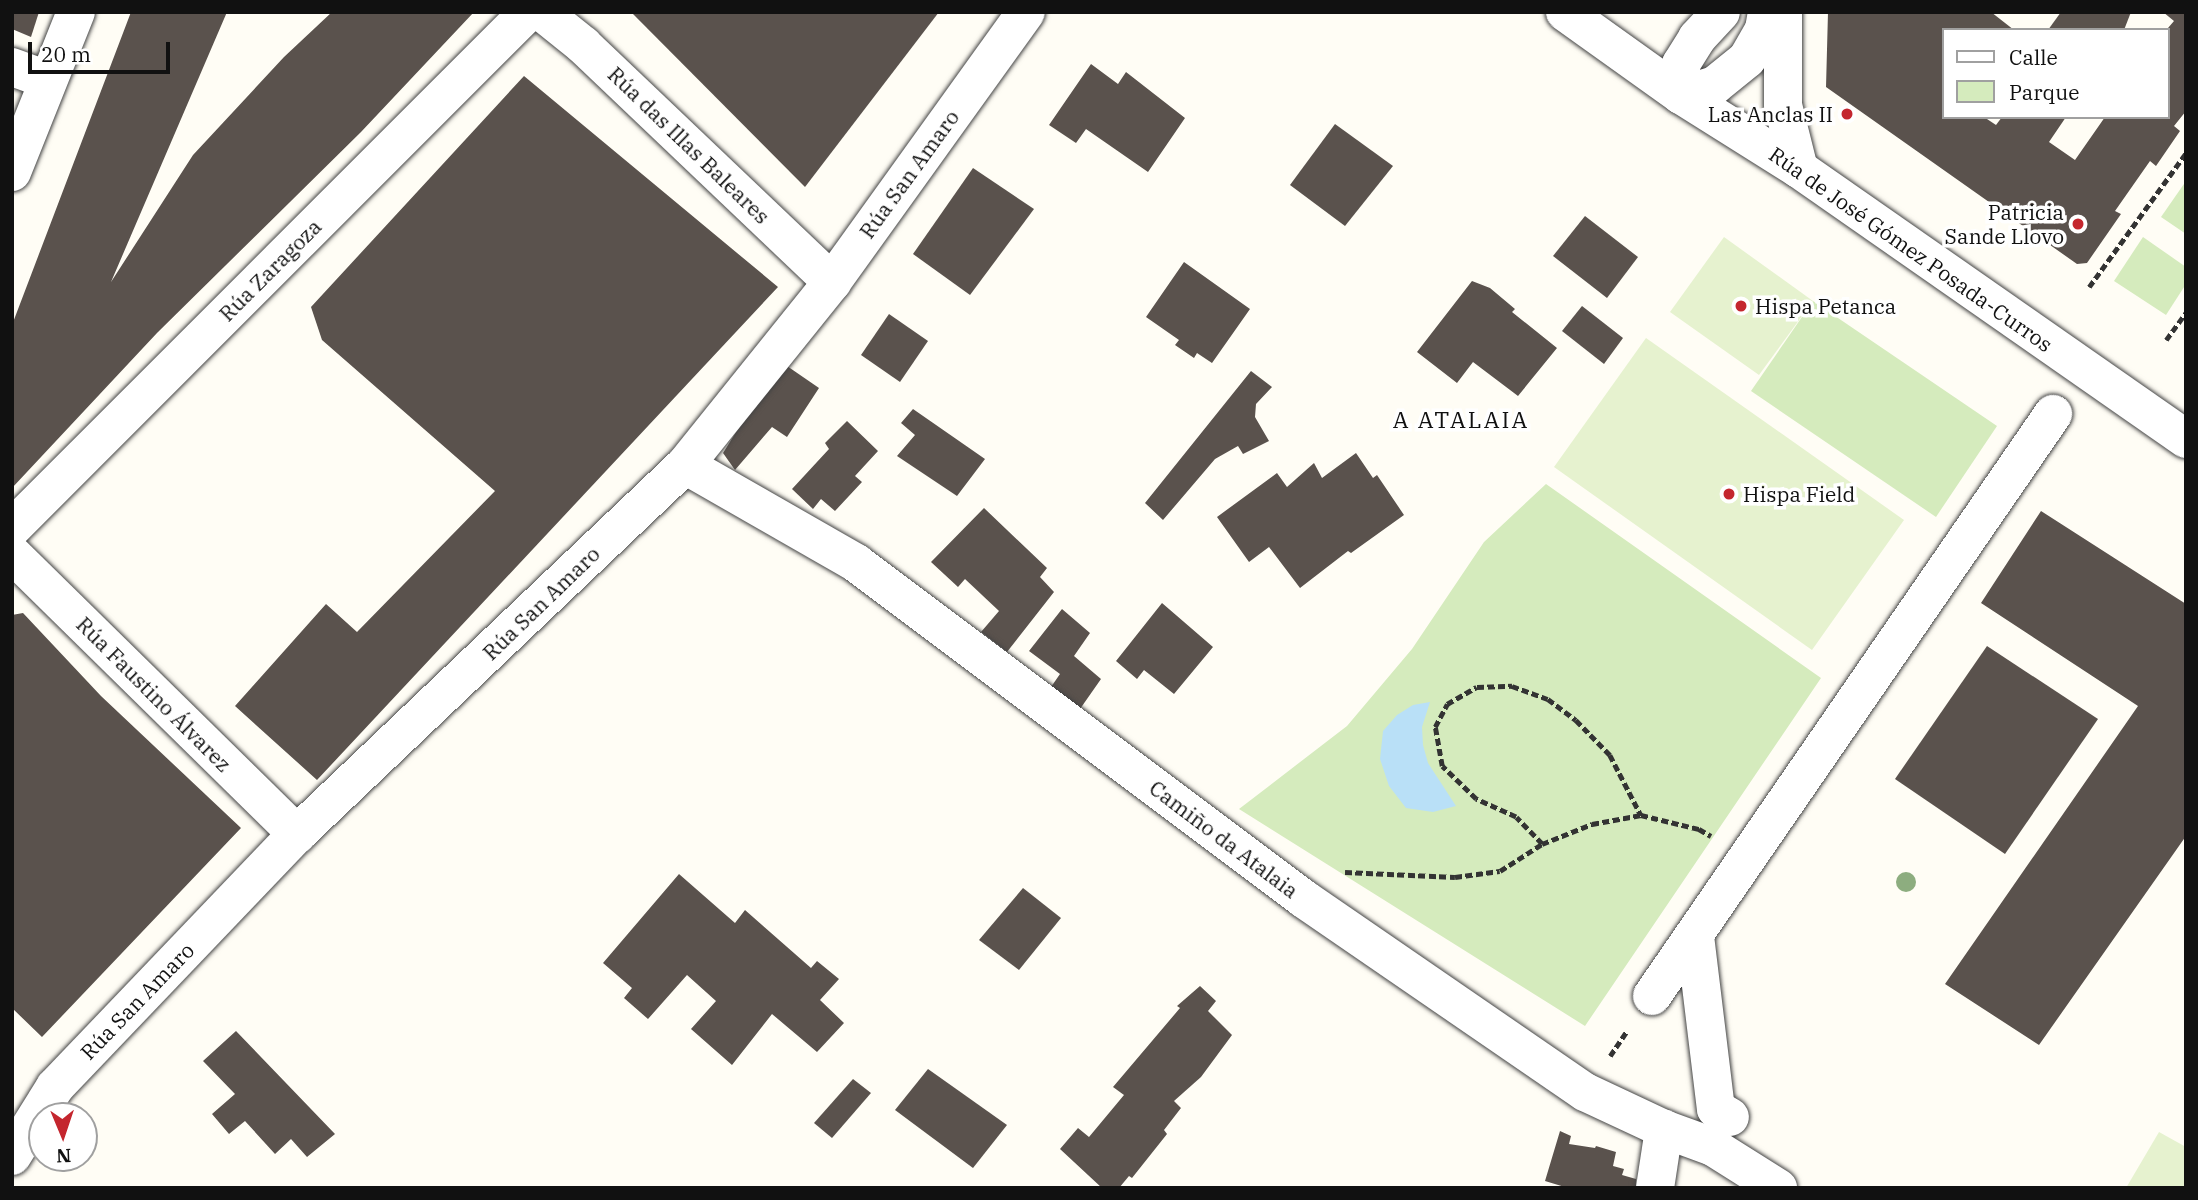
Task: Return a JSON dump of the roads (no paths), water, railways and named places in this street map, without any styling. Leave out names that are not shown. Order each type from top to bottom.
[{"type":"street","points":[[12,172],[76,12]]},
{"type":"street","name":"Rúa Zaragoza","points":[[12,528],[528,12]]},
{"type":"street","name":"Rúa das Illas Baleares","points":[[542,12],[583,45],[832,282]]},
{"type":"street","name":"Rúa San Amaro","points":[[12,1156],[55,1087],[297,834],[685,465],[832,282],[1026,12]]},
{"type":"street","name":"Rúa de José Gómez Posada-Curros","points":[[1565,12],[1681,95],[1799,169],[2186,439]]},
{"type":"street","points":[[1721,12],[1697,38],[1681,64],[1681,95],[1715,85],[1747,59],[1764,29],[1767,12]]},
{"type":"street","points":[[1783,12],[1783,105],[1799,169]]},
{"type":"street","points":[[12,66],[48,80]]},
{"type":"street","points":[[1652,996],[2053,414]]},
{"type":"street","name":"Camiño da Atalaia","points":[[685,465],[856,563],[1304,900],[1585,1092],[1664,1129],[1713,1147],[1778,1188]]},
{"type":"street","name":"Rúa Faustino Álvarez","points":[[12,554],[297,834]]},
{"type":"street","points":[[1695,936],[1716,1109],[1730,1117]]},
{"type":"street","points":[[1655,1188],[1664,1129]]},
{"type":"water","points":[[1430,702],[1422,727],[1423,745],[1428,763],[1456,806],[1433,812],[1406,808],[1389,786],[1380,759],[1383,731],[1397,715],[1413,705]]},
{"type":"place","name":"Las Anclas II","points":[[1847,114]]},
{"type":"place","name":"Patricia Sande Llovo","points":[[2078,224]]},
{"type":"place","name":"Hispa Petanca","points":[[1741,306]]},
{"type":"place","name":"Hispa Field","points":[[1729,494]]},
{"type":"district","name":"A ATALAIA","points":[[1461,419]]}]
